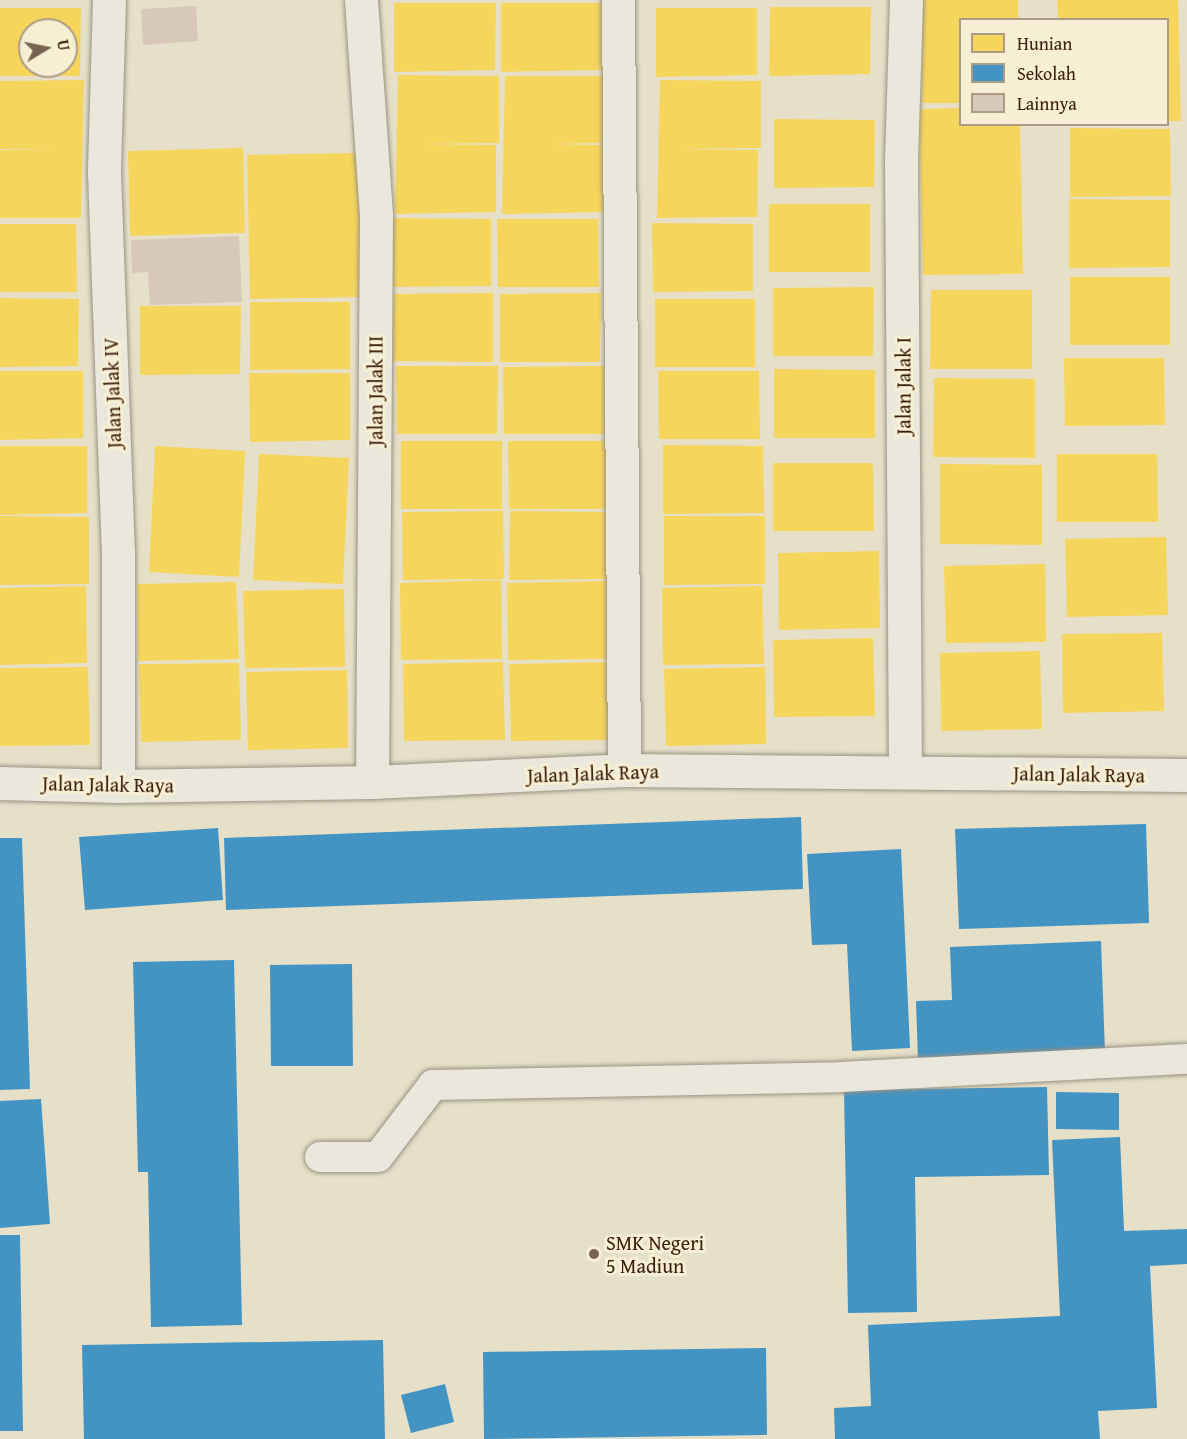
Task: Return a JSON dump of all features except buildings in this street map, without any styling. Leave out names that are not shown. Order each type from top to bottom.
[{"type":"street","name":"Jalan Jalak IV","points":[[109,0],[104,173],[118,552],[118,786]]},
{"type":"street","name":"Jalan Jalak III","points":[[361,0],[376,215],[372,782]]},
{"type":"street","points":[[618,0],[624,770]]},
{"type":"street","name":"Jalan Jalak I","points":[[904,772],[901,160],[906,0]]},
{"type":"street","name":"Jalan Jalak Raya","points":[[0,783],[118,786],[372,782],[624,770],[1187,776]]},
{"type":"lane","points":[[320,1157],[378,1157],[433,1085],[841,1077],[1187,1059]]},
{"type":"place","name":"SMK Negeri 5 Madiun","points":[[594,1254]]}]
